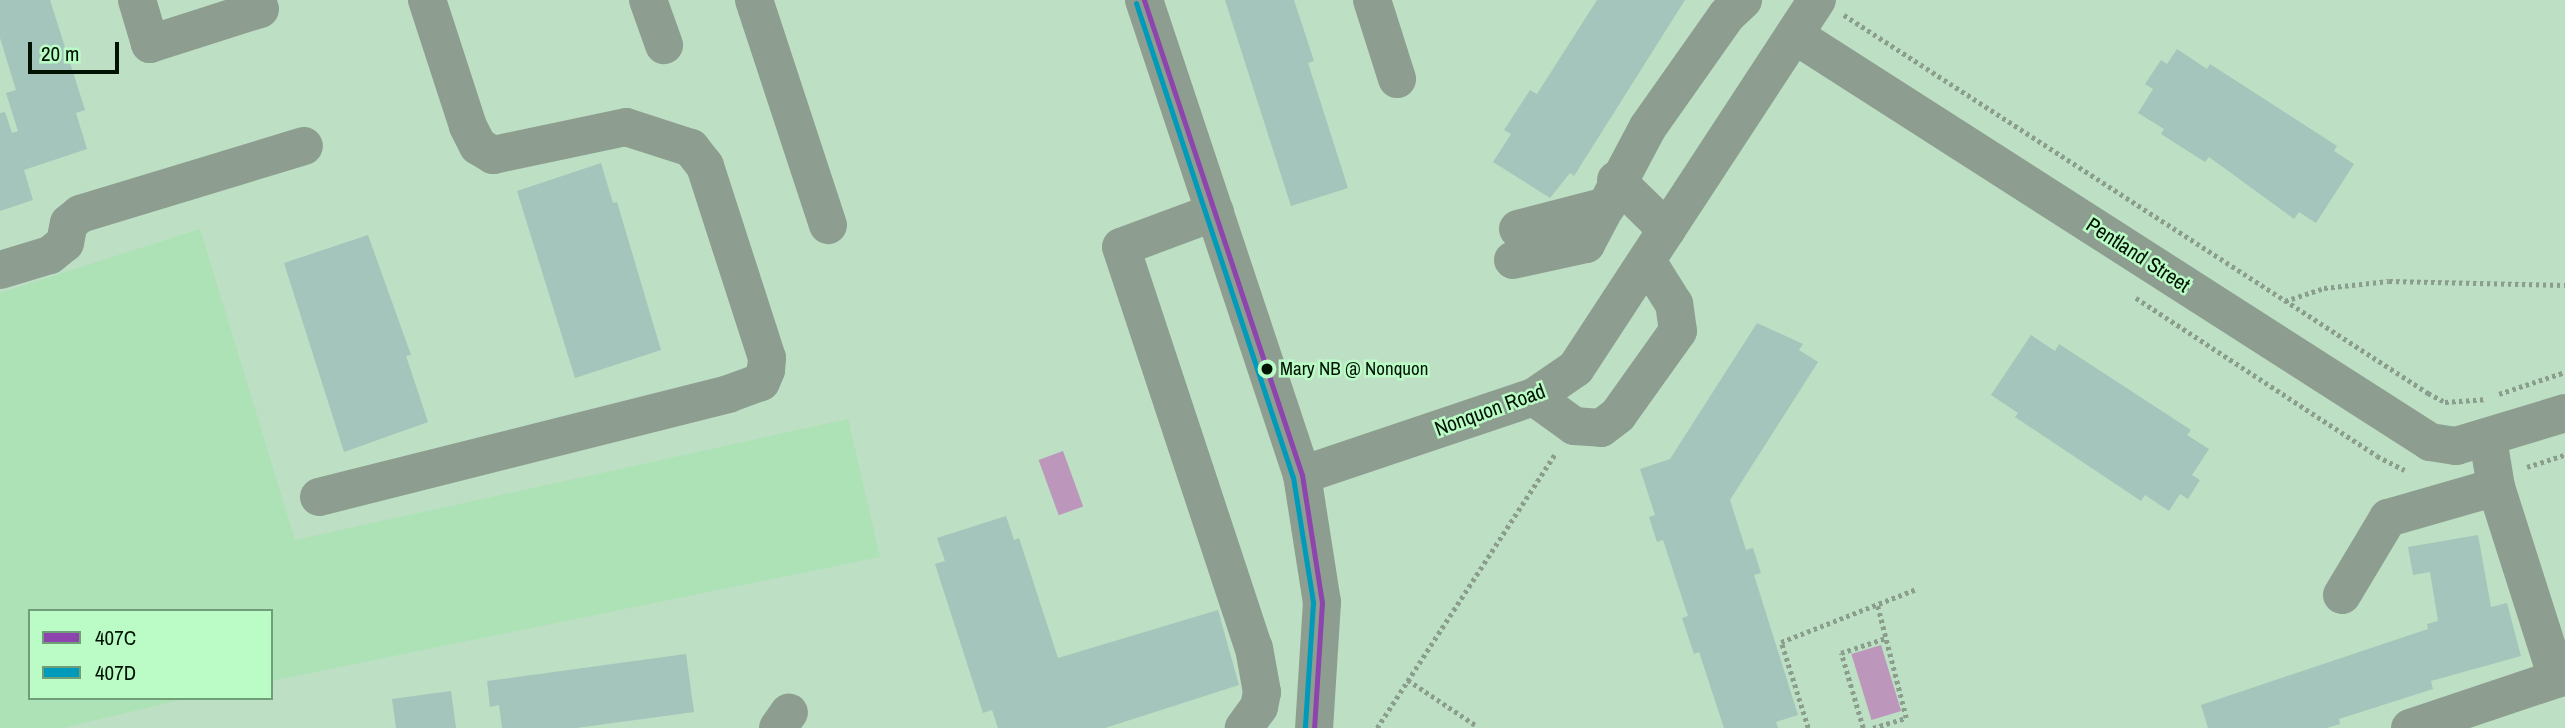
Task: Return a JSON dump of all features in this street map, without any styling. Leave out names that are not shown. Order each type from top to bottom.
[{"type":"street","points":[[137,0],[150,44],[260,9],[257,0]]},
{"type":"street","points":[[318,498],[728,394],[761,382],[766,370],[767,358],[705,166],[691,148],[626,127],[493,155],[478,146],[468,126],[427,0]]},
{"type":"street","points":[[649,0],[664,45]]},
{"type":"street","points":[[754,0],[828,225]]},
{"type":"street","points":[[1144,0],[1302,475],[1322,602],[1314,728]]},
{"type":"street","points":[[1372,0],[1397,79]]},
{"type":"street","points":[[1516,244],[1586,244],[1611,193],[1663,104],[1742,0]]},
{"type":"street","name":"Nonquon Road","points":[[1302,475],[1534,397],[1576,368],[1813,12]]},
{"type":"street","name":"Pentland Street","points":[[1813,12],[2430,442],[2456,446],[2488,439],[2565,412]]},
{"type":"street","points":[[0,270],[50,255],[65,243],[69,223],[80,214],[304,146]]},
{"type":"street","points":[[1534,397],[1574,426],[1601,428],[1618,415],[1678,331],[1674,304],[1657,246],[1611,193]]},
{"type":"street","points":[[1215,212],[1121,247],[1254,648],[1262,692],[1259,707],[1244,728]]},
{"type":"street","points":[[2410,728],[2561,677],[2496,487],[2488,439]]},
{"type":"street","points":[[2342,595],[2388,518],[2496,487]]},
{"type":"path","points":[[1813,12],[2445,402],[2484,399],[2565,372]]},
{"type":"path","points":[[2284,301],[2324,288],[2389,281],[2565,285]]},
{"type":"path","points":[[1808,728],[1781,642],[1916,589]]},
{"type":"path","points":[[1873,728],[1906,718],[1877,604]]},
{"type":"path","points":[[1863,728],[1841,653],[1886,638]]},
{"type":"path","points":[[1408,680],[1477,726]]},
{"type":"shaded area","points":[[200,229],[295,540],[848,419],[880,557],[273,681],[273,609],[28,609],[28,700],[181,700],[62,728],[0,728],[0,293]]},
{"type":"shaded area","points":[[1063,451],[1083,506],[1059,515],[1039,460]]},
{"type":"shaded area","points":[[1881,645],[1901,711],[1872,720],[1851,654]]},
{"type":"building","points":[[0,0],[50,0],[85,110],[76,113],[87,149],[24,170],[33,200],[0,211],[0,113],[5,112],[12,133],[18,131],[6,93],[16,90],[0,38]]},
{"type":"building","points":[[1225,0],[1294,0],[1314,61],[1308,63],[1348,188],[1291,206]]},
{"type":"building","points":[[1597,0],[1685,0],[1574,176],[1570,173],[1550,198],[1493,162],[1511,134],[1504,130],[1530,90],[1537,94]]},
{"type":"building","points":[[2177,49],[2207,69],[2210,64],[2337,146],[2334,151],[2354,164],[2316,223],[2299,212],[2294,219],[2209,157],[2205,162],[2161,134],[2164,129],[2138,113],[2153,89],[2145,84],[2161,60],[2167,64]]},
{"type":"building","points":[[601,163],[613,203],[617,202],[661,350],[575,378],[517,191]]},
{"type":"building","points":[[368,235],[411,355],[406,356],[428,422],[344,452],[284,263]]},
{"type":"building","points":[[1757,323],[1803,344],[1799,350],[1818,362],[1730,500],[1746,550],[1753,548],[1761,573],[1754,575],[1798,715],[1776,722],[1778,728],[1724,728],[1699,652],[1694,654],[1682,618],[1688,616],[1663,540],[1657,542],[1649,517],[1655,515],[1640,469],[1670,459]]},
{"type":"building","points":[[2031,335],[2055,351],[2059,344],[2191,430],[2187,435],[2209,449],[2192,475],[2200,480],[2188,499],[2180,494],[2169,511],[2145,495],[2141,501],[2015,417],[2018,413],[1991,395]]},
{"type":"building","points":[[1006,516],[1014,540],[1019,538],[1058,658],[1218,610],[1239,685],[1105,728],[998,728],[992,710],[983,713],[935,564],[945,561],[937,538]]},
{"type":"building","points":[[2478,535],[2491,607],[2507,603],[2521,656],[2431,681],[2433,689],[2339,719],[2340,724],[2327,728],[2208,728],[2201,705],[2428,629],[2427,624],[2438,621],[2430,572],[2413,575],[2408,547]]},
{"type":"building","points":[[686,654],[694,712],[576,728],[502,728],[499,705],[490,707],[487,681]]},
{"type":"building","points":[[451,691],[456,728],[396,728],[392,699]]},
{"type":"transit line","name":"407C","points":[[1144,0],[1302,475],[1322,602],[1314,728]]},
{"type":"transit line","name":"407D","points":[[1136,3],[1293,477],[1313,602],[1305,727]]},
{"type":"place","name":"Mary NB @ Nonquon","points":[[1267,369]]}]
